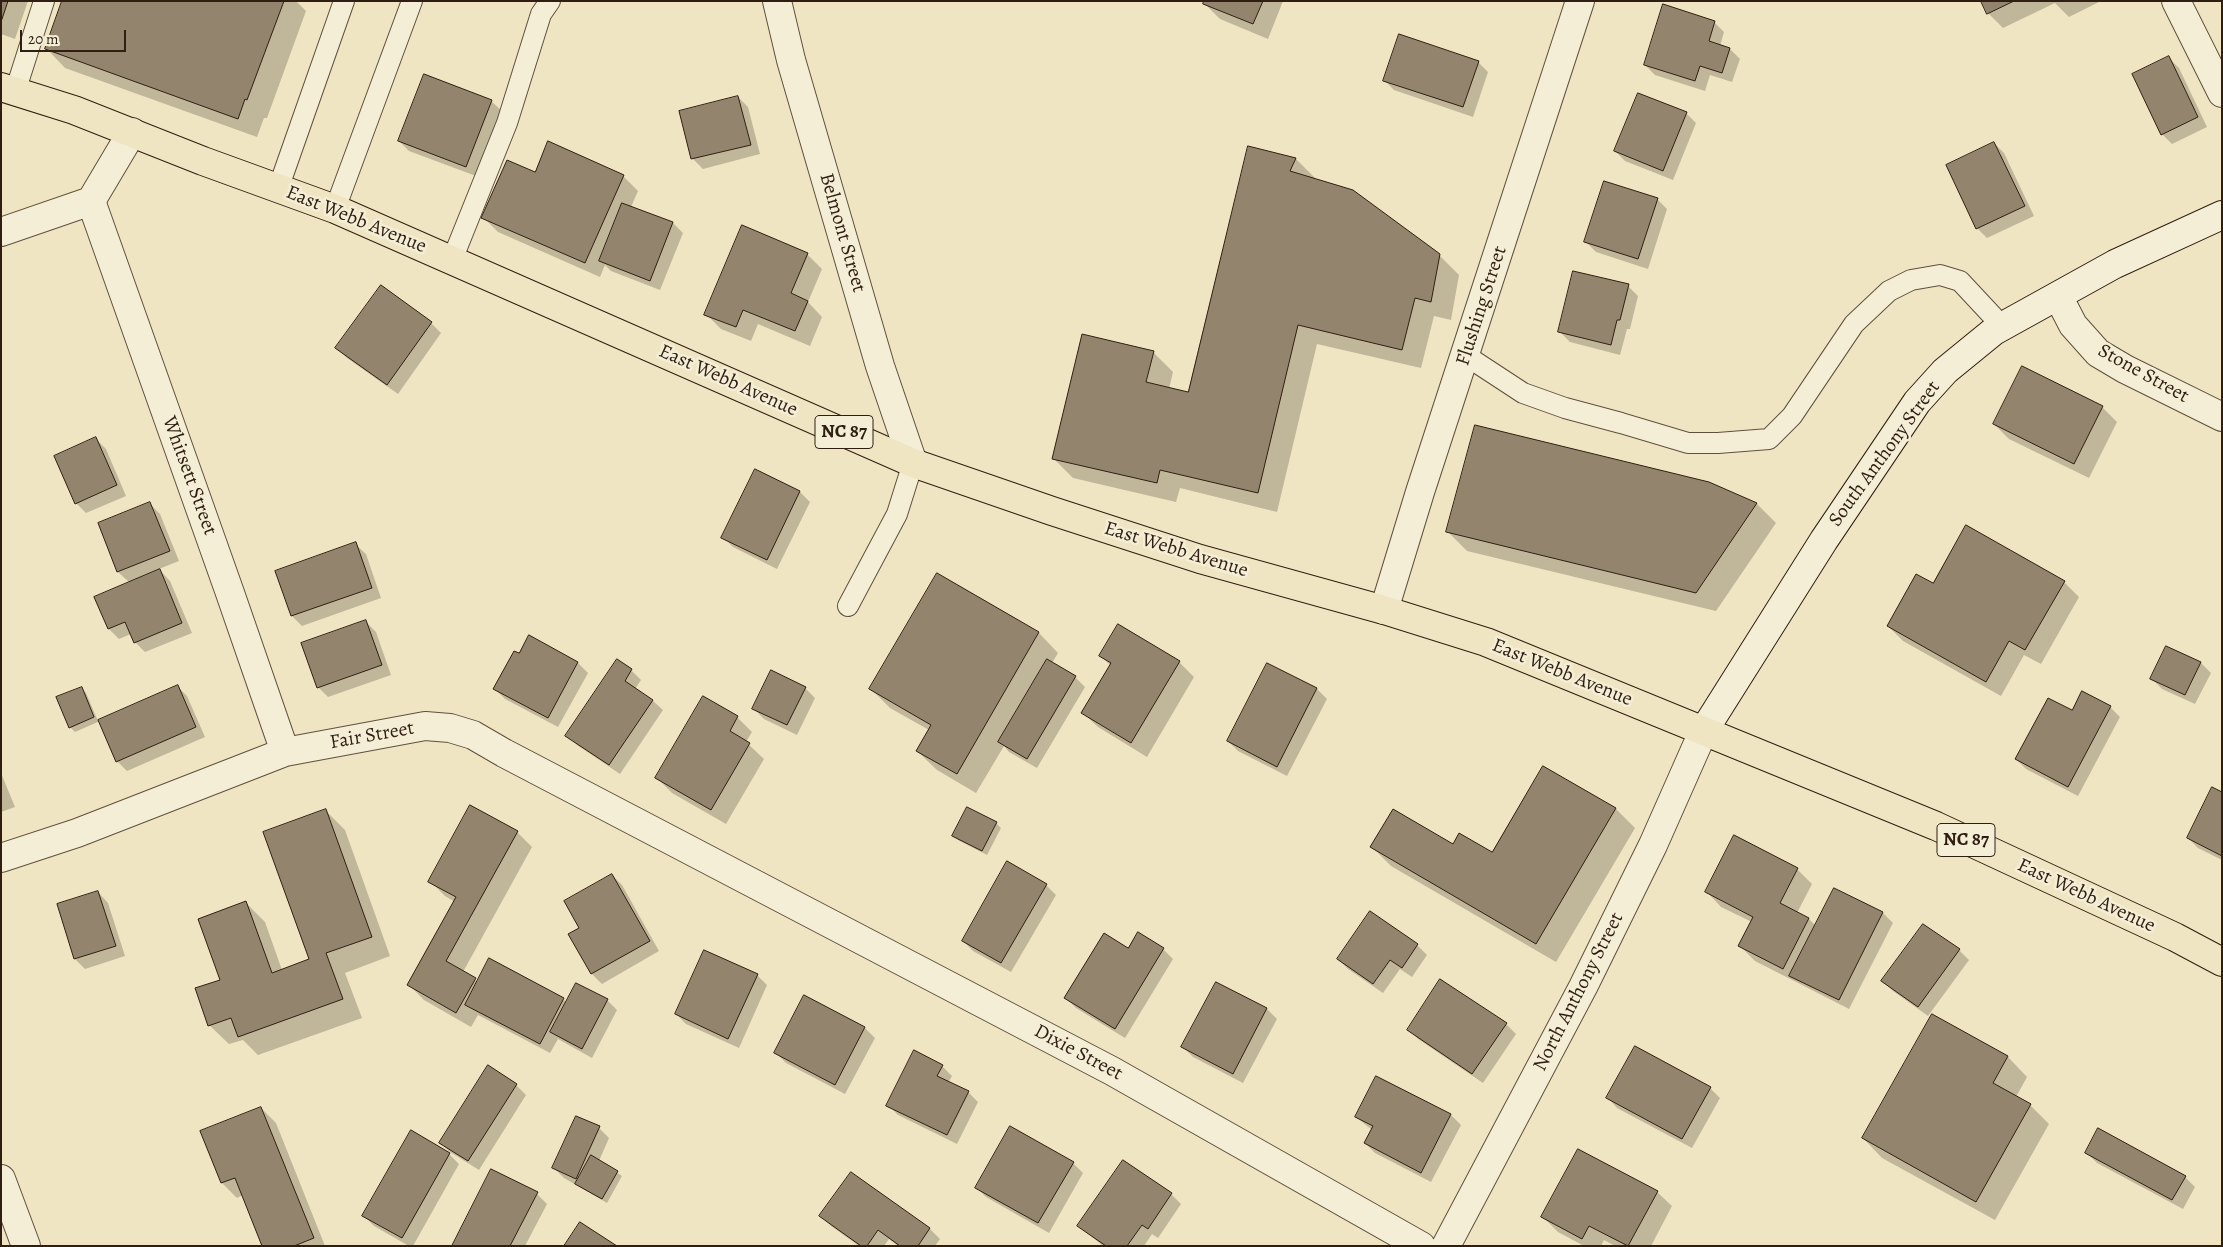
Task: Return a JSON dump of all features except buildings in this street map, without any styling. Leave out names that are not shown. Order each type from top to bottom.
[{"type":"highway","name":"East Webb Avenue","points":[[8,89],[74,110],[278,189],[335,209],[914,463],[1052,511],[1200,559],[1384,610],[1486,642],[1927,822],[2220,957]]},
{"type":"street","name":"Belmont Street","points":[[777,1],[792,60],[880,366],[914,463]]},
{"type":"street","name":"Flushing Street","points":[[1384,610],[1420,492],[1580,1]]},
{"type":"street","points":[[2176,1],[2222,93]]},
{"type":"street","points":[[1,232],[91,201],[132,132]]},
{"type":"street","name":"Whitsett Street","points":[[91,201],[285,752]]},
{"type":"street","name":"South Anthony Street","points":[[1703,732],[1824,540],[1917,402],[1945,371],[2002,326],[2115,264],[2222,215]]},
{"type":"street","name":"Stone Street","points":[[2058,296],[2073,326],[2098,353],[2125,369],[2222,417]]},
{"type":"street","name":"Fair Street","points":[[1,858],[77,833],[285,752],[425,726],[450,728],[473,735],[504,754],[729,870]]},
{"type":"street","name":"North Anthony Street","points":[[1446,1246],[1583,988],[1653,846],[1703,732]]},
{"type":"street","name":"Dixie Street","points":[[729,870],[1112,1071],[1421,1246]]},
{"type":"street","points":[[1,1178],[26,1246]]},
{"type":"lane","points":[[8,89],[44,1]]},
{"type":"lane","points":[[278,189],[344,1]]},
{"type":"lane","points":[[335,209],[412,1]]},
{"type":"lane","points":[[452,260],[507,123],[541,14],[550,1]]},
{"type":"lane","points":[[1465,355],[1523,393],[1565,408],[1621,422],[1688,443],[1718,443],[1769,439],[1792,416],[1854,324],[1890,291],[1911,280],[1940,275],[1960,281],[2002,326]]},
{"type":"lane","points":[[848,606],[897,514],[914,463]]}]
